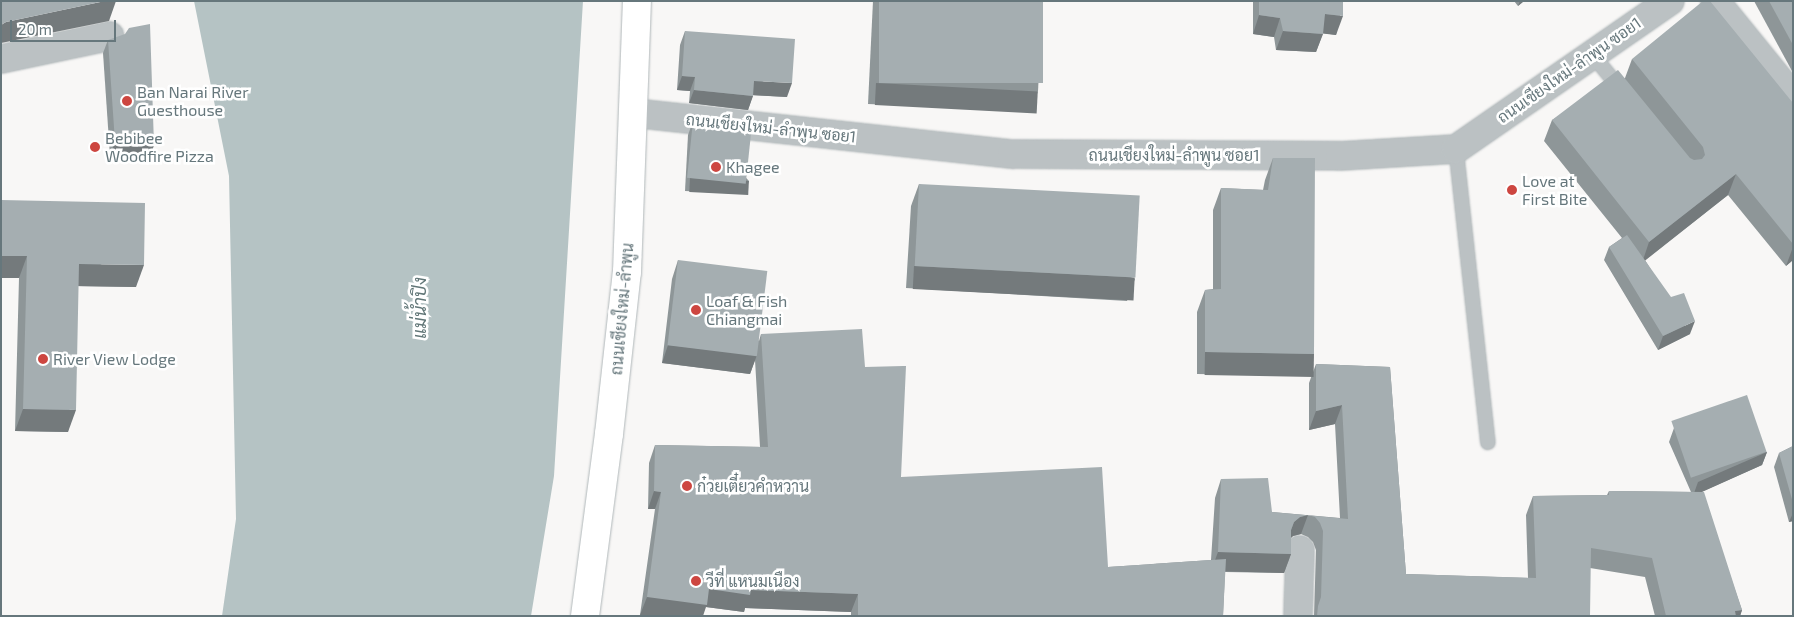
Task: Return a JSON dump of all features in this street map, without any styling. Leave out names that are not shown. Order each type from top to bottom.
[{"type":"main road","name":"ถนนเชียงใหม่-ลำพูน","points":[[585,616],[609,434],[627,272],[637,1]]},
{"type":"street","name":"ถนนเชียงใหม่-ลำพูน ซอย1","points":[[634,113],[1012,154],[1340,156],[1456,149],[1670,1]]},
{"type":"street","points":[[1714,1],[1793,97]]},
{"type":"street","points":[[1,59],[110,36]]},
{"type":"street","points":[[1298,616],[1300,550]]},
{"type":"lane","points":[[1592,54],[1628,98]]},
{"type":"lane","points":[[1456,149],[1488,442]]},
{"type":"water","name":"แม่น้ำปิง","points":[[194,1],[583,1],[554,476],[531,616],[222,616],[236,519],[229,176]]},
{"type":"building","points":[[1,1],[105,1],[6,22],[1,25]]},
{"type":"building","points":[[879,1],[1043,1],[1043,83],[879,83]]},
{"type":"building","points":[[1259,1],[1343,1],[1343,16],[1325,14],[1323,34],[1283,31],[1280,18],[1259,15]]},
{"type":"building","points":[[1703,1],[1710,1],[1793,103],[1793,244],[1736,174],[1649,242],[1552,120],[1618,70],[1690,158],[1694,160],[1702,159],[1705,155],[1703,147],[1632,59]]},
{"type":"building","points":[[1769,1],[1793,1],[1793,45]]},
{"type":"building","name":"Ban Narai River Guesthouse","points":[[150,24],[154,145],[115,142],[108,40],[125,34],[129,28]]},
{"type":"building","points":[[685,31],[795,39],[792,83],[754,81],[753,96],[694,90],[695,77],[682,76]]},
{"type":"building","name":"Khagee","points":[[693,121],[752,127],[746,184],[687,178]]},
{"type":"building","points":[[1273,158],[1315,158],[1314,354],[1205,352],[1205,290],[1221,289],[1221,188],[1268,190]]},
{"type":"building","points":[[919,184],[1140,196],[1135,277],[915,266]]},
{"type":"building","name":"River View Lodge","points":[[1,200],[145,203],[144,265],[79,264],[76,410],[23,409],[27,256],[1,256]]},
{"type":"building","points":[[1627,235],[1671,297],[1684,293],[1695,321],[1663,336],[1609,247]]},
{"type":"building","points":[[678,260],[767,271],[757,356],[668,345]]},
{"type":"building","points":[[862,329],[865,367],[906,366],[901,477],[1102,467],[1108,567],[1226,559],[1223,616],[858,616],[858,594],[751,590],[750,595],[709,589],[707,605],[647,597],[661,492],[654,491],[655,445],[768,447],[761,334]]},
{"type":"building","points":[[1316,364],[1390,367],[1406,574],[1536,578],[1533,496],[1609,495],[1609,491],[1704,492],[1742,610],[1735,611],[1736,616],[1666,616],[1652,558],[1591,548],[1590,616],[1317,616],[1321,597],[1323,531],[1320,523],[1315,517],[1310,515],[1348,519],[1342,405],[1316,411]]},
{"type":"building","points":[[1747,395],[1767,452],[1691,478],[1671,421]]},
{"type":"building","points":[[1793,446],[1793,503],[1779,453]]},
{"type":"building","points":[[1268,478],[1272,512],[1307,515],[1300,517],[1294,522],[1291,530],[1291,554],[1218,552],[1221,479]]},
{"type":"place","name":"Ban Narai River Guesthouse","points":[[127,101]]},
{"type":"place","name":"Bebibee Woodfire Pizza","points":[[95,147]]},
{"type":"place","name":"Khagee","points":[[716,167]]},
{"type":"place","name":"Love at First Bite","points":[[1512,190]]},
{"type":"place","name":"Loaf & Fish Chiangmai","points":[[696,310]]},
{"type":"place","name":"River View Lodge","points":[[43,359]]},
{"type":"place","name":"ก๋วยเตี๋ยวคำหวาน","points":[[687,486]]},
{"type":"place","name":"วีที่ แหนมเนือง","points":[[696,581]]}]
